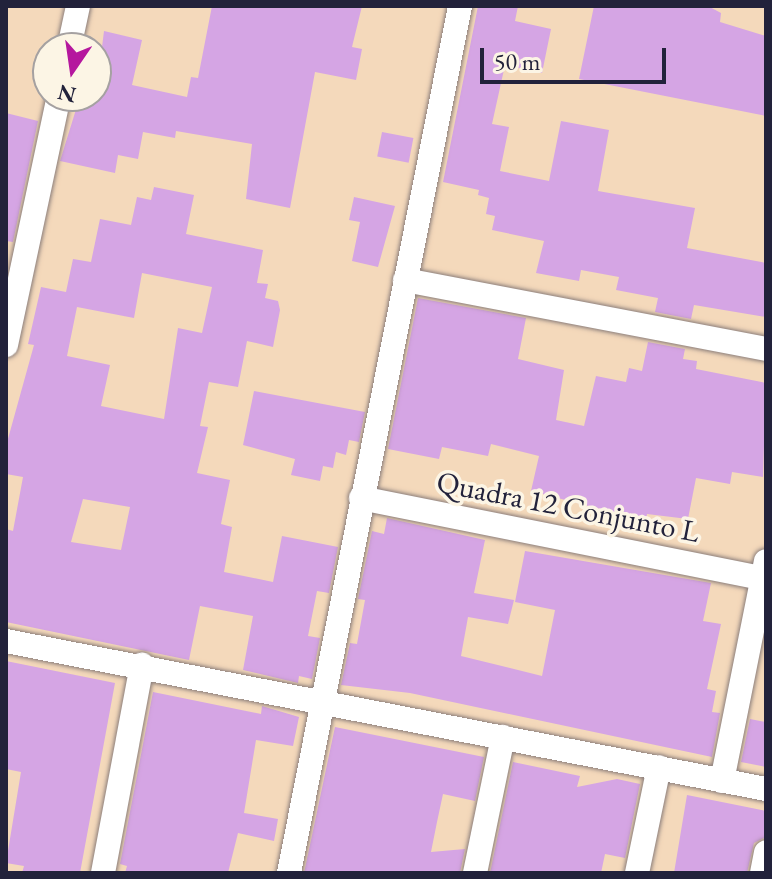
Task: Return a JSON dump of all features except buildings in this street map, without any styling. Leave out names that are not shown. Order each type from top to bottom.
[{"type":"street","points":[[72,32],[78,6]]},
{"type":"street","points":[[289,873],[460,6]]},
{"type":"street","points":[[6,345],[56,112]]},
{"type":"street","points":[[405,280],[766,349]]},
{"type":"street","name":"Quadra 12 Conjunto L","points":[[361,498],[764,570]]},
{"type":"street","points":[[722,781],[764,570]]},
{"type":"street","points":[[6,641],[142,665],[321,704],[766,789]]},
{"type":"street","points":[[103,873],[142,665]]},
{"type":"street","points":[[475,873],[503,737]]},
{"type":"street","points":[[637,873],[659,767]]},
{"type":"street","points":[[762,873],[766,852]]}]
